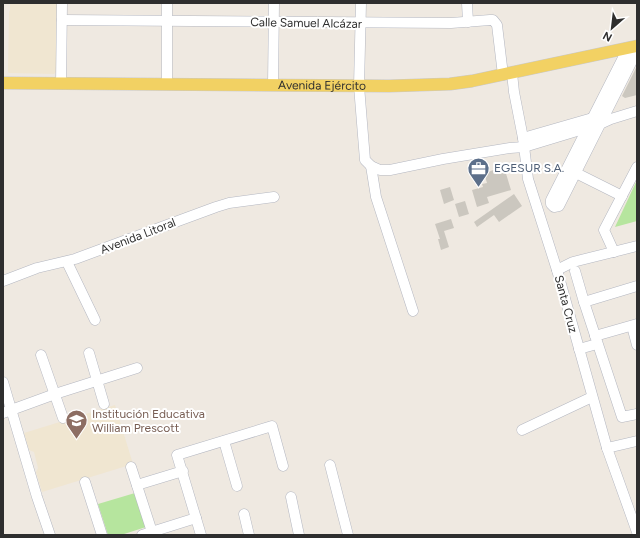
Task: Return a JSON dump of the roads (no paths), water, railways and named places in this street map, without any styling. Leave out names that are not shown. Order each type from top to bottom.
[{"type":"main road","name":"Avenida Ejército","points":[[3,83],[359,86],[450,84],[508,74],[634,48]]},
{"type":"street","points":[[61,84],[62,3]]},
{"type":"street","points":[[167,3],[167,84]]},
{"type":"street","points":[[273,85],[274,3]]},
{"type":"street","points":[[361,3],[359,86],[365,160],[371,166],[380,170],[390,170],[443,159],[510,148],[602,119],[637,111]]},
{"type":"street","points":[[467,3],[468,22]]},
{"type":"street","name":"Calle Samuel Alcázar","points":[[62,20],[361,23],[468,22],[490,20],[495,22],[508,74]]},
{"type":"street","points":[[571,171],[602,119],[634,48]]},
{"type":"street","name":"Santa Cruz","points":[[508,74],[514,92],[524,143],[528,179],[557,270],[607,448],[637,532]]},
{"type":"street","points":[[524,143],[587,128],[602,119]]},
{"type":"street","points":[[571,171],[587,128]]},
{"type":"street","points":[[371,166],[376,197],[413,311]]},
{"type":"street","points":[[614,252],[604,230],[637,167]]},
{"type":"street","points":[[571,171],[622,196]]},
{"type":"street","name":"Avenida Litoral","points":[[3,281],[37,268],[66,262],[216,207],[229,203],[274,197]]},
{"type":"street","points":[[557,270],[572,262],[637,246]]},
{"type":"street","points":[[66,262],[95,320]]},
{"type":"street","points":[[575,270],[596,340],[622,417],[637,414]]},
{"type":"street","points":[[584,302],[637,286]]},
{"type":"street","points":[[578,349],[596,340],[635,325],[637,345]]},
{"type":"street","points":[[89,353],[104,404]]},
{"type":"street","points":[[41,354],[62,418]]},
{"type":"street","points":[[7,412],[55,394],[137,368]]},
{"type":"street","points":[[3,382],[7,412],[50,535]]},
{"type":"street","points":[[522,430],[592,397]]},
{"type":"street","points":[[201,535],[177,455],[272,426],[283,466]]},
{"type":"street","points":[[224,441],[237,486]]},
{"type":"street","points":[[607,448],[637,441]]},
{"type":"street","points":[[330,465],[348,535]]},
{"type":"street","points":[[131,467],[149,534],[196,518]]},
{"type":"street","points":[[137,485],[183,471]]},
{"type":"street","points":[[85,482],[102,535]]},
{"type":"street","points":[[291,497],[299,535]]},
{"type":"street","points":[[244,514],[249,535]]},
{"type":"place","name":"EGESUR S.A.","points":[[479,188]]},
{"type":"place","name":"Institución Educativa William Prescott","points":[[76,440]]}]
